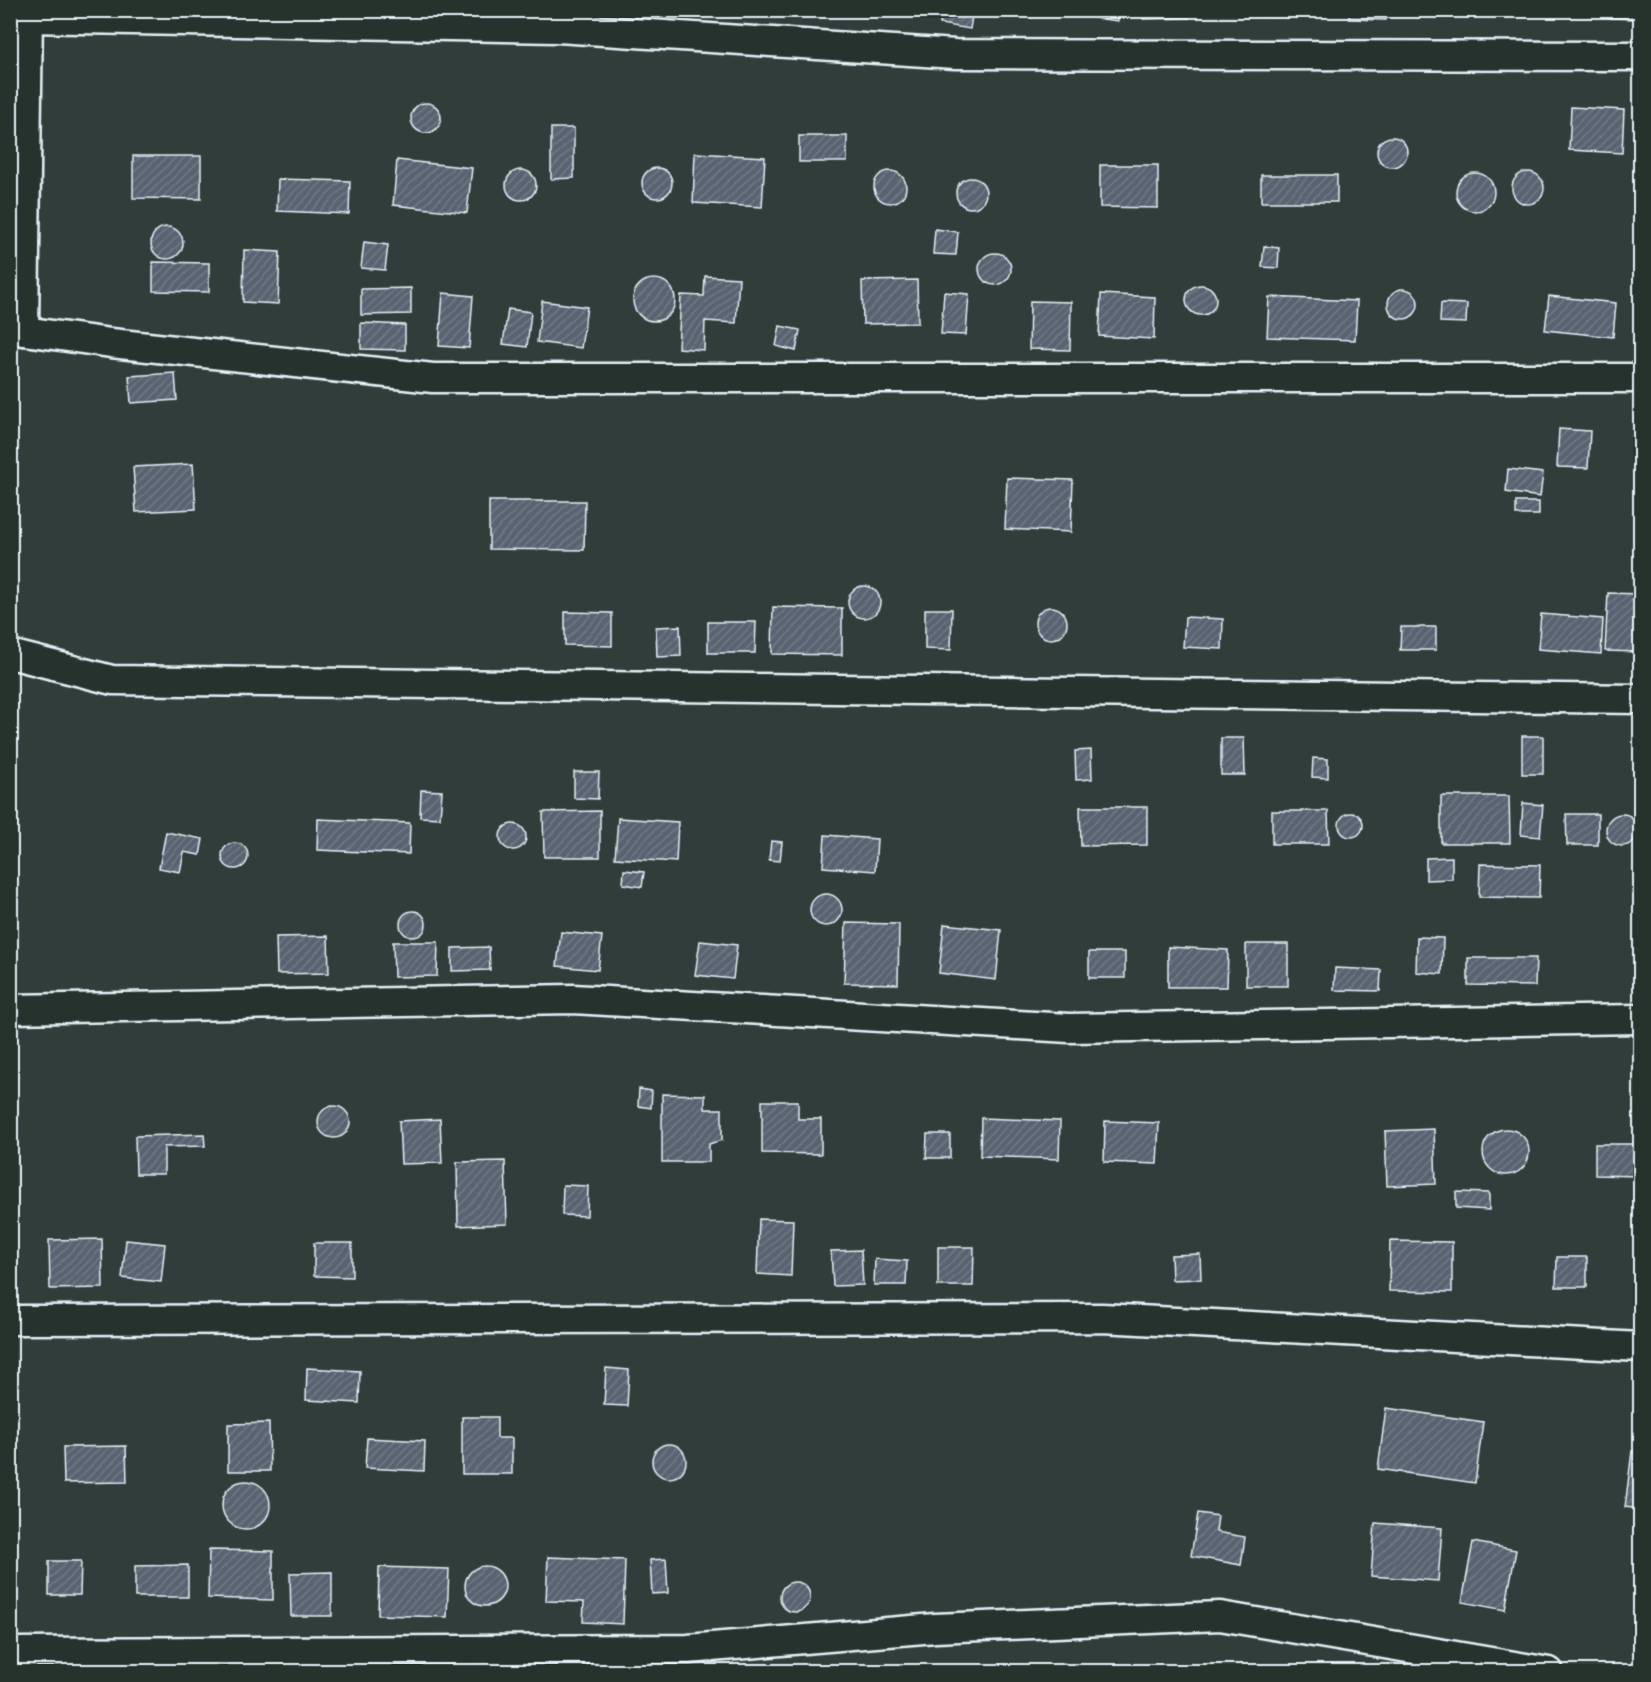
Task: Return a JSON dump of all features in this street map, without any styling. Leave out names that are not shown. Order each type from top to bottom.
[{"type":"street","points":[[1641,56],[955,54],[558,28],[28,14],[17,327],[111,343],[433,378],[1641,378]]},
{"type":"street","points":[[10,654],[112,680],[1641,699]]},
{"type":"street","points":[[10,1009],[573,999],[1069,1028],[1641,1020]]},
{"type":"street","points":[[10,1320],[1102,1318],[1641,1347]]},
{"type":"street","points":[[10,1652],[688,1649],[935,1628],[1220,1616],[1549,1671]]},
{"type":"building","points":[[942,10],[973,10],[970,29],[940,24]]},
{"type":"building","points":[[1095,10],[1119,10],[1118,21],[1095,18]]},
{"type":"building","points":[[1143,10],[1189,10],[1189,18],[1143,19]]},
{"type":"building","points":[[1248,10],[1301,10],[1301,18],[1247,16]]},
{"type":"building","points":[[1349,10],[1386,10],[1386,20],[1349,19]]},
{"type":"building","points":[[1418,10],[1443,10],[1433,17],[1423,15]]},
{"type":"building","points":[[1611,10],[1640,10],[1640,19],[1610,18]]},
{"type":"building","points":[[426,103],[437,107],[441,118],[437,129],[426,133],[415,129],[411,118],[415,107]]},
{"type":"building","points":[[1571,107],[1624,110],[1622,153],[1569,150]]},
{"type":"building","points":[[551,128],[574,128],[574,178],[551,179]]},
{"type":"building","points":[[799,136],[847,136],[847,162],[799,162]]},
{"type":"building","points":[[1392,137],[1403,141],[1407,152],[1403,163],[1392,167],[1381,163],[1377,152],[1381,141]]},
{"type":"building","points":[[695,153],[765,157],[762,207],[693,203]]},
{"type":"building","points":[[133,156],[201,156],[201,199],[133,198]]},
{"type":"building","points":[[397,160],[472,168],[467,213],[393,205]]},
{"type":"building","points":[[1100,165],[1158,165],[1158,208],[1100,207]]},
{"type":"building","points":[[657,168],[668,172],[672,183],[668,194],[657,198],[646,194],[642,183],[646,172]]},
{"type":"building","points":[[521,170],[532,174],[536,185],[532,196],[521,200],[510,196],[506,185],[510,174]]},
{"type":"building","points":[[890,171],[901,176],[906,187],[901,198],[890,203],[879,198],[874,187],[879,176]]},
{"type":"building","points":[[1528,172],[1539,177],[1544,188],[1539,199],[1528,204],[1517,199],[1512,188],[1517,177]]},
{"type":"building","points":[[1475,173],[1482,174],[1488,179],[1493,185],[1493,199],[1488,205],[1482,210],[1475,211],[1468,210],[1462,205],[1457,199],[1456,192],[1457,185],[1462,179],[1468,174]]},
{"type":"building","points":[[1261,175],[1337,175],[1337,202],[1261,202]]},
{"type":"building","points":[[971,178],[982,182],[986,193],[982,204],[971,208],[960,204],[956,193],[960,182]]},
{"type":"building","points":[[278,179],[350,181],[349,214],[277,211]]},
{"type":"building","points":[[167,227],[178,232],[183,243],[178,254],[167,259],[156,254],[151,243],[156,232]]},
{"type":"building","points":[[935,229],[958,232],[956,255],[933,254]]},
{"type":"building","points":[[364,242],[388,245],[385,270],[361,268]]},
{"type":"building","points":[[1264,246],[1279,248],[1278,268],[1262,267]]},
{"type":"building","points":[[244,250],[280,252],[278,304],[243,302]]},
{"type":"building","points":[[995,253],[1006,258],[1011,269],[1006,280],[995,285],[984,280],[979,269],[984,258]]},
{"type":"building","points":[[153,262],[209,263],[209,292],[153,291]]},
{"type":"building","points":[[705,276],[739,278],[736,323],[705,321],[704,350],[678,348],[681,295],[704,296]]},
{"type":"building","points":[[654,279],[669,285],[675,300],[669,315],[654,321],[639,315],[633,300],[639,285]]},
{"type":"building","points":[[917,280],[918,323],[863,324],[862,281]]},
{"type":"building","points":[[1201,285],[1212,289],[1216,300],[1212,311],[1201,315],[1190,311],[1186,300],[1190,289]]},
{"type":"building","points":[[411,288],[411,314],[361,315],[361,289]]},
{"type":"building","points":[[1403,289],[1414,293],[1418,304],[1414,315],[1403,319],[1392,315],[1388,304],[1392,293]]},
{"type":"building","points":[[944,292],[969,294],[966,335],[941,334]]},
{"type":"building","points":[[443,293],[473,296],[469,348],[439,346]]},
{"type":"building","points":[[1101,294],[1155,297],[1154,339],[1099,336]]},
{"type":"building","points":[[1549,296],[1616,303],[1613,337],[1545,330]]},
{"type":"building","points":[[1269,297],[1357,301],[1355,340],[1267,337]]},
{"type":"building","points":[[542,301],[587,307],[581,348],[537,342]]},
{"type":"building","points":[[1030,301],[1071,302],[1070,350],[1029,349]]},
{"type":"building","points":[[1441,303],[1467,304],[1466,323],[1440,322]]},
{"type":"building","points":[[508,309],[531,312],[527,347],[503,344]]},
{"type":"building","points":[[361,323],[405,325],[405,350],[361,349]]},
{"type":"building","points":[[780,326],[800,330],[796,351],[776,346]]},
{"type":"building","points":[[175,373],[177,400],[131,403],[129,376]]},
{"type":"building","points":[[1559,429],[1590,431],[1588,468],[1557,467]]},
{"type":"building","points":[[193,464],[196,509],[136,512],[133,467]]},
{"type":"building","points":[[1508,469],[1543,473],[1540,497],[1506,492]]},
{"type":"building","points":[[1007,478],[1073,480],[1071,532],[1005,529]]},
{"type":"building","points":[[489,501],[585,501],[584,550],[489,549]]},
{"type":"building","points":[[1516,502],[1539,502],[1539,515],[1516,515]]},
{"type":"building","points":[[864,586],[875,591],[880,602],[875,613],[864,618],[853,613],[848,602],[853,591]]},
{"type":"building","points":[[1608,593],[1640,594],[1640,652],[1605,651]]},
{"type":"building","points":[[773,607],[842,608],[842,655],[772,654]]},
{"type":"building","points":[[1051,607],[1062,612],[1067,623],[1062,634],[1051,639],[1040,634],[1035,623],[1040,612]]},
{"type":"building","points":[[925,609],[952,609],[951,650],[925,649]]},
{"type":"building","points":[[565,612],[612,613],[612,646],[565,645]]},
{"type":"building","points":[[1541,614],[1603,619],[1601,654],[1538,649]]},
{"type":"building","points":[[1185,617],[1223,619],[1222,649],[1183,647]]},
{"type":"building","points":[[708,622],[756,622],[755,653],[708,653]]},
{"type":"building","points":[[680,626],[681,656],[657,657],[656,627]]},
{"type":"building","points":[[1401,627],[1436,627],[1436,650],[1400,650]]},
{"type":"building","points":[[1522,736],[1543,736],[1543,774],[1522,774]]},
{"type":"building","points":[[1221,738],[1244,738],[1245,775],[1221,775]]},
{"type":"building","points":[[1091,750],[1092,779],[1076,780],[1075,751]]},
{"type":"building","points":[[1313,758],[1328,759],[1328,778],[1312,777]]},
{"type":"building","points":[[574,772],[599,772],[598,799],[574,798]]},
{"type":"building","points":[[421,790],[442,791],[440,818],[420,817]]},
{"type":"building","points":[[1441,796],[1509,796],[1510,843],[1441,843]]},
{"type":"building","points":[[1523,803],[1543,805],[1540,837],[1521,835]]},
{"type":"building","points":[[1080,807],[1147,807],[1147,845],[1081,846]]},
{"type":"building","points":[[600,811],[600,857],[544,857],[543,812]]},
{"type":"building","points":[[1272,811],[1328,811],[1329,844],[1272,844]]},
{"type":"building","points":[[1351,813],[1360,816],[1363,825],[1360,834],[1351,837],[1342,834],[1339,825],[1342,816]]},
{"type":"building","points":[[1566,814],[1598,814],[1598,845],[1567,845]]},
{"type":"building","points":[[1622,814],[1633,819],[1638,830],[1633,841],[1622,846],[1611,841],[1606,830],[1611,819]]},
{"type":"building","points":[[618,818],[678,822],[676,862],[615,858]]},
{"type":"building","points":[[318,819],[410,823],[409,854],[317,850]]},
{"type":"building","points":[[513,824],[522,828],[526,837],[522,846],[513,850],[504,846],[500,837],[504,828]]},
{"type":"building","points":[[166,832],[203,839],[200,855],[184,852],[180,872],[159,868]]},
{"type":"building","points":[[825,835],[877,839],[875,871],[823,867]]},
{"type":"building","points":[[771,841],[782,842],[780,861],[769,860]]},
{"type":"building","points":[[235,843],[244,847],[248,856],[244,865],[235,869],[226,865],[222,856],[226,847]]},
{"type":"building","points":[[1452,857],[1452,879],[1426,880],[1426,858]]},
{"type":"building","points":[[1480,864],[1540,865],[1539,898],[1479,897]]},
{"type":"building","points":[[624,870],[644,872],[642,887],[623,884]]},
{"type":"building","points":[[826,894],[837,899],[842,910],[837,921],[826,926],[815,921],[810,910],[815,899]]},
{"type":"building","points":[[413,911],[422,915],[426,924],[422,933],[413,937],[404,933],[400,924],[404,915]]},
{"type":"building","points":[[846,923],[899,924],[898,984],[844,983]]},
{"type":"building","points":[[944,924],[1001,930],[996,980],[939,973]]},
{"type":"building","points":[[561,932],[602,936],[598,970],[557,966]]},
{"type":"building","points":[[328,936],[329,973],[277,974],[276,937]]},
{"type":"building","points":[[1417,937],[1443,938],[1442,974],[1416,972]]},
{"type":"building","points":[[700,941],[737,945],[733,979],[695,975]]},
{"type":"building","points":[[393,942],[438,942],[437,976],[394,977]]},
{"type":"building","points":[[1246,944],[1288,944],[1288,986],[1246,986]]},
{"type":"building","points":[[489,947],[490,970],[452,971],[452,948]]},
{"type":"building","points":[[1168,947],[1228,950],[1227,987],[1168,987]]},
{"type":"building","points":[[1089,952],[1125,952],[1125,978],[1089,978]]},
{"type":"building","points":[[1468,958],[1536,958],[1535,986],[1468,985]]},
{"type":"building","points":[[1335,968],[1381,970],[1380,991],[1334,990]]},
{"type":"building","points":[[639,1089],[652,1091],[651,1108],[638,1106]]},
{"type":"building","points":[[662,1094],[705,1095],[705,1109],[722,1109],[722,1140],[709,1144],[709,1162],[662,1162]]},
{"type":"building","points":[[762,1101],[798,1101],[798,1119],[821,1119],[821,1154],[762,1153]]},
{"type":"building","points":[[334,1106],[345,1111],[350,1122],[345,1133],[334,1138],[323,1133],[318,1122],[323,1111]]},
{"type":"building","points":[[981,1118],[1060,1121],[1059,1159],[980,1156]]},
{"type":"building","points":[[440,1119],[442,1163],[401,1164],[399,1121]]},
{"type":"building","points":[[1105,1121],[1159,1123],[1157,1164],[1104,1162]]},
{"type":"building","points":[[1434,1129],[1436,1184],[1387,1186],[1385,1131]]},
{"type":"building","points":[[1506,1129],[1522,1136],[1529,1152],[1522,1168],[1506,1175],[1490,1168],[1483,1152],[1490,1136]]},
{"type":"building","points":[[204,1134],[205,1146],[164,1147],[164,1174],[136,1174],[135,1136]]},
{"type":"building","points":[[927,1134],[950,1134],[950,1158],[926,1158]]},
{"type":"building","points":[[1595,1144],[1640,1144],[1640,1176],[1595,1175]]},
{"type":"building","points":[[505,1161],[507,1224],[458,1226],[457,1162]]},
{"type":"building","points":[[563,1185],[588,1186],[587,1216],[562,1215]]},
{"type":"building","points":[[1456,1192],[1489,1193],[1489,1210],[1456,1208]]},
{"type":"building","points":[[759,1219],[793,1220],[791,1276],[757,1274]]},
{"type":"building","points":[[102,1239],[103,1288],[50,1289],[49,1240]]},
{"type":"building","points":[[126,1240],[165,1244],[161,1282],[122,1278]]},
{"type":"building","points":[[1390,1241],[1452,1242],[1452,1292],[1389,1291]]},
{"type":"building","points":[[314,1243],[352,1243],[352,1277],[314,1276]]},
{"type":"building","points":[[938,1247],[974,1247],[973,1286],[938,1286]]},
{"type":"building","points":[[861,1250],[863,1285],[833,1286],[831,1251]]},
{"type":"building","points":[[1200,1254],[1201,1279],[1172,1280],[1171,1255]]},
{"type":"building","points":[[1557,1257],[1587,1257],[1587,1287],[1556,1287]]},
{"type":"building","points":[[875,1259],[907,1261],[906,1285],[874,1285]]},
{"type":"building","points":[[307,1368],[360,1371],[359,1403],[306,1400]]},
{"type":"building","points":[[606,1368],[629,1370],[627,1406],[604,1405]]},
{"type":"building","points":[[1386,1408],[1483,1422],[1475,1483],[1378,1469]]},
{"type":"building","points":[[462,1417],[497,1417],[497,1438],[512,1438],[512,1474],[462,1474]]},
{"type":"building","points":[[269,1423],[270,1471],[228,1471],[228,1424]]},
{"type":"building","points":[[367,1438],[425,1441],[424,1471],[365,1468]]},
{"type":"building","points":[[669,1444],[681,1449],[686,1461],[681,1473],[669,1478],[657,1473],[652,1461],[657,1449]]},
{"type":"building","points":[[126,1446],[127,1482],[64,1483],[63,1447]]},
{"type":"building","points":[[1632,1451],[1640,1452],[1640,1509],[1625,1507]]},
{"type":"building","points":[[246,1481],[263,1488],[270,1505],[263,1522],[246,1529],[229,1522],[222,1505],[229,1488]]},
{"type":"building","points":[[1198,1513],[1218,1516],[1216,1532],[1245,1537],[1241,1565],[1191,1556]]},
{"type":"building","points":[[1375,1523],[1442,1528],[1438,1581],[1371,1576]]},
{"type":"building","points":[[1473,1542],[1516,1550],[1505,1610],[1462,1602]]},
{"type":"building","points":[[209,1550],[273,1551],[273,1600],[208,1598]]},
{"type":"building","points":[[548,1557],[625,1560],[623,1624],[583,1622],[584,1602],[546,1601]]},
{"type":"building","points":[[666,1559],[668,1593],[652,1594],[650,1560]]},
{"type":"building","points":[[49,1561],[81,1561],[80,1595],[49,1595]]},
{"type":"building","points":[[188,1565],[188,1597],[135,1597],[135,1566]]},
{"type":"building","points":[[485,1566],[499,1572],[505,1586],[499,1600],[485,1606],[471,1600],[465,1586],[471,1572]]},
{"type":"building","points":[[10,1567],[13,1567],[13,1600],[10,1600]]},
{"type":"building","points":[[379,1567],[449,1569],[447,1617],[378,1615]]},
{"type":"building","points":[[332,1572],[332,1616],[291,1616],[290,1573]]},
{"type":"building","points":[[795,1582],[805,1587],[810,1597],[805,1607],[795,1612],[785,1607],[780,1597],[785,1587]]},
{"type":"building","points":[[1640,1589],[1640,1627],[1635,1626]]}]
